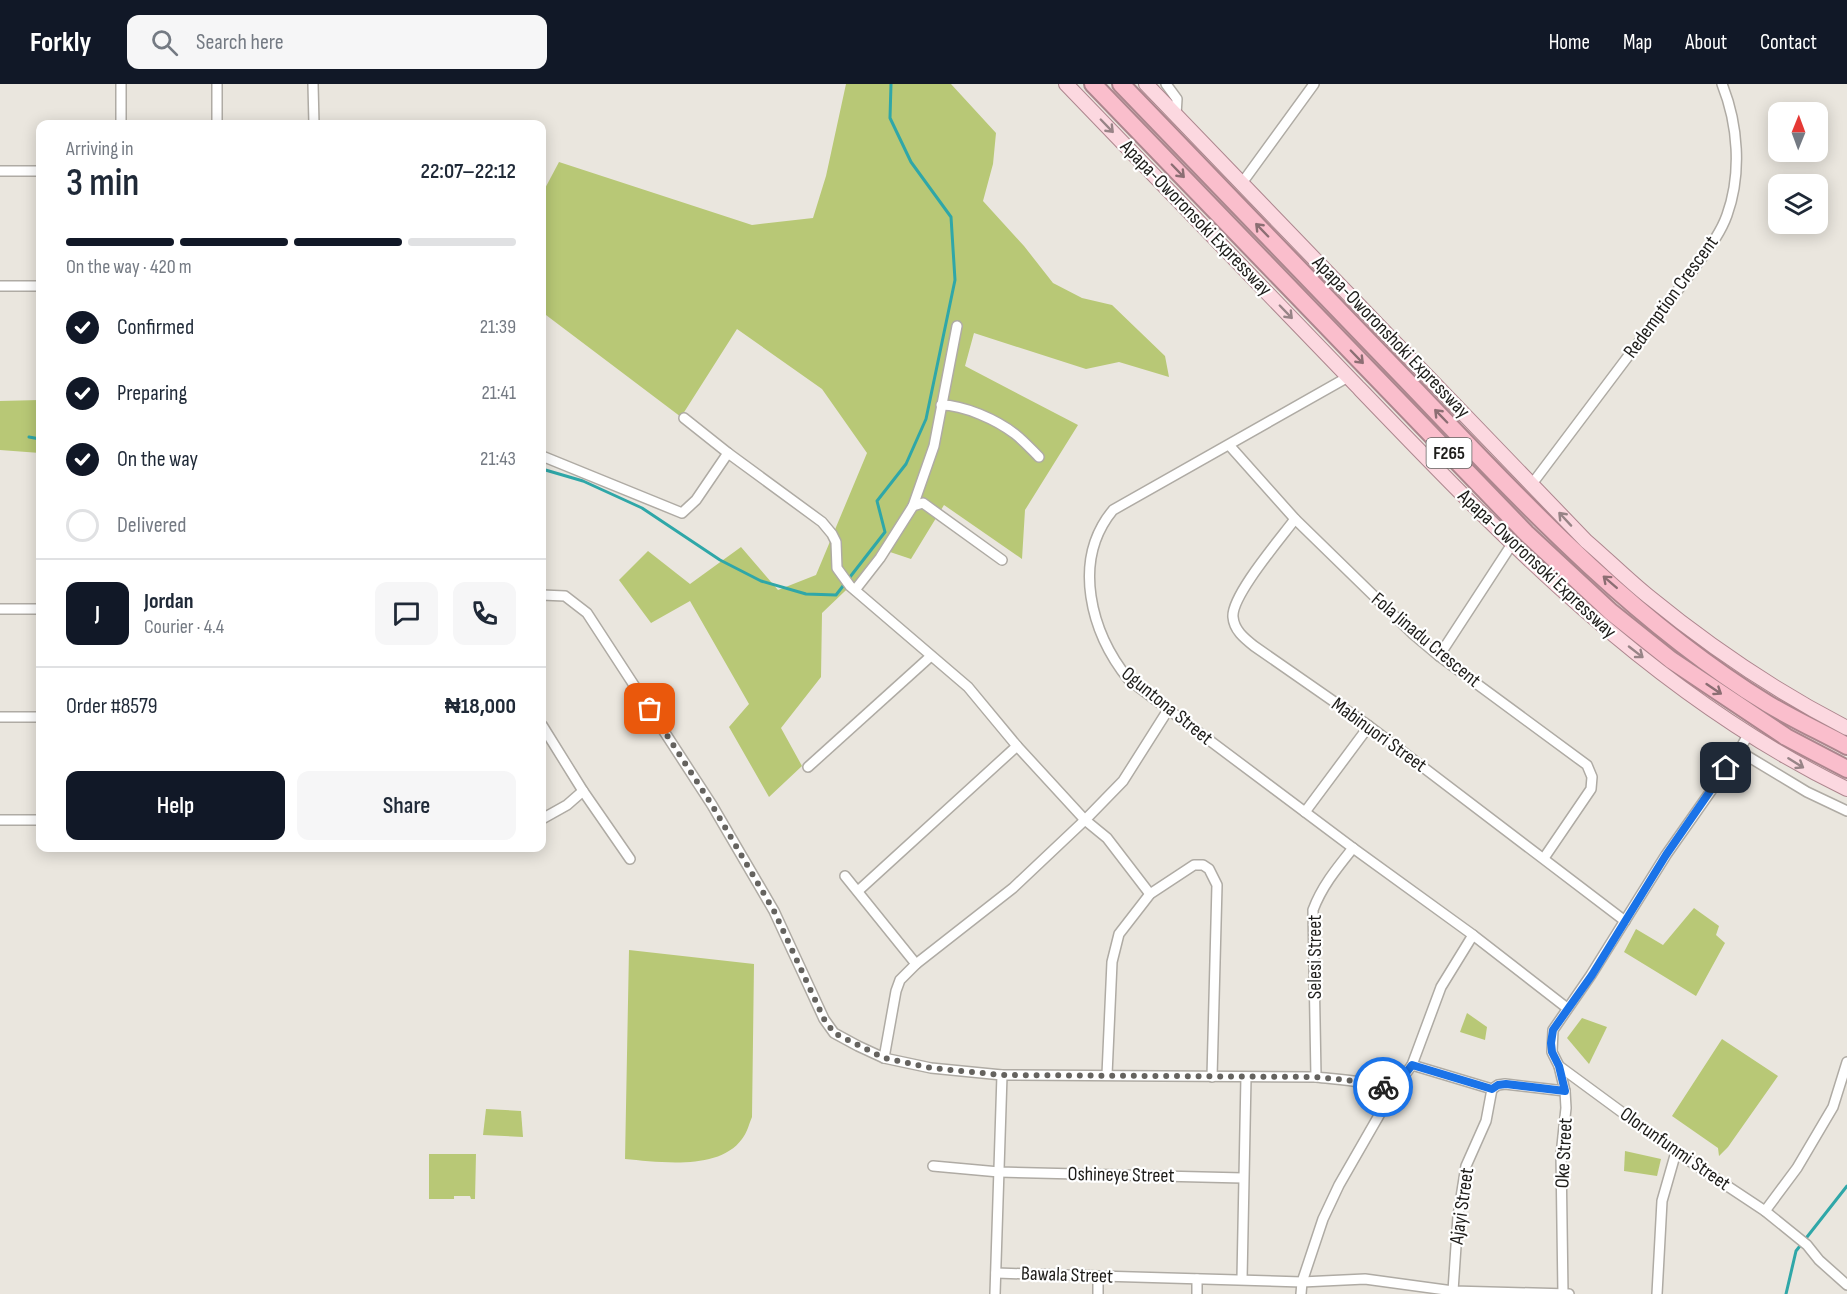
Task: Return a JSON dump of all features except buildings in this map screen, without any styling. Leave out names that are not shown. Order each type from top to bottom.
[{"type":"highway","name":"Apapa-Oworonsoki Expressway","points":[[1093,84],[1526,533],[1611,612],[1671,660],[1778,731],[1847,769]]},
{"type":"highway","name":"Apapa-Oworonsoki Expressway","points":[[1121,84],[1516,494],[1589,564],[1642,611],[1707,662],[1769,704],[1847,746]]},
{"type":"main road","name":"Apapa-Oworonsoki Expressway","points":[[1066,84],[1481,515],[1586,613],[1724,718],[1805,769],[1847,789]]},
{"type":"main road","name":"Apapa-Oworonshoki Expressway","points":[[1146,84],[1586,541],[1647,596],[1703,638],[1769,683],[1847,728]]},
{"type":"street","points":[[121,84],[121,120]]},
{"type":"street","points":[[217,84],[217,120]]},
{"type":"street","points":[[313,84],[314,120]]},
{"type":"street","points":[[1166,84],[1177,99],[1176,115]]},
{"type":"street","points":[[1242,183],[1314,84]]},
{"type":"street","name":"Redemption Crescent","points":[[1532,484],[1694,270],[1714,241],[1727,216],[1736,153],[1734,123],[1722,84]]},
{"type":"street","points":[[0,171],[36,171]]},
{"type":"street","points":[[0,286],[36,286]]},
{"type":"street","points":[[852,588],[880,558],[913,506],[934,447],[957,326]]},
{"type":"street","name":"Oguntona Street","points":[[1348,377],[1113,510],[1097,533],[1092,551],[1089,575],[1097,624],[1115,663],[1129,680],[1353,848],[1473,934],[1568,1008]]},
{"type":"street","points":[[941,405],[953,405],[982,415],[1014,433],[1039,457]]},
{"type":"street","points":[[684,418],[822,522],[836,542],[837,568],[852,588],[968,687],[1017,746],[1085,820],[1107,838],[1150,894]]},
{"type":"street","name":"Fola Jinadu Crescent","points":[[1229,445],[1295,519],[1413,634],[1439,656],[1581,759],[1591,771],[1593,783],[1591,789],[1544,858]]},
{"type":"street","points":[[546,458],[682,513],[696,500],[728,453]]},
{"type":"street","points":[[913,506],[923,503],[1002,560]]},
{"type":"street","name":"Mabinuori Street","points":[[1295,519],[1238,596],[1232,614],[1238,631],[1254,646],[1369,726],[1625,921]]},
{"type":"street","points":[[1439,656],[1512,544]]},
{"type":"street","points":[[546,595],[565,596],[586,614],[712,805],[774,911],[824,1019],[834,1033],[884,1058],[931,1068],[1002,1075],[1316,1077],[1355,1081],[1381,1086],[1392,1091]]},
{"type":"street","points":[[0,609],[36,609]]},
{"type":"street","points":[[808,767],[931,656]]},
{"type":"street","points":[[884,1058],[900,980],[916,964],[1013,888],[1085,820],[1123,780],[1168,710]]},
{"type":"street","points":[[0,717],[36,717]]},
{"type":"street","points":[[1305,812],[1369,726]]},
{"type":"street","points":[[546,731],[583,791],[630,859]]},
{"type":"street","name":"Oke Street","points":[[1563,1294],[1561,1166],[1566,1108],[1565,1091],[1559,1066],[1552,1052],[1553,1030],[1563,1018],[1666,855],[1749,733]]},
{"type":"street","points":[[858,891],[1017,746]]},
{"type":"street","points":[[1738,751],[1808,792],[1847,811]]},
{"type":"street","points":[[546,817],[567,805],[583,791]]},
{"type":"street","points":[[0,820],[36,820]]},
{"type":"street","name":"Selesi Street","points":[[1316,1077],[1313,910],[1319,894],[1353,848]]},
{"type":"street","points":[[1107,1075],[1112,962],[1119,934],[1150,894],[1194,865],[1203,865],[1214,876],[1217,885],[1212,1077]]},
{"type":"street","points":[[845,876],[916,964]]},
{"type":"street","points":[[1301,1294],[1302,1282],[1323,1219],[1339,1185],[1392,1091],[1412,1065],[1441,987],[1473,934]]},
{"type":"street","points":[[1765,1211],[1797,1168],[1833,1107],[1847,1062]]},
{"type":"street","points":[[1412,1065],[1492,1089],[1506,1084],[1565,1091]]},
{"type":"street","name":"Olorunfunmi Street","points":[[1559,1066],[1676,1152],[1765,1211],[1805,1243],[1819,1260],[1847,1284]]},
{"type":"street","points":[[995,1294],[1002,1075]]},
{"type":"street","points":[[1242,1279],[1246,1077]]},
{"type":"street","name":"Ajayi Street","points":[[1453,1291],[1458,1216],[1466,1166],[1486,1121],[1492,1089]]},
{"type":"street","points":[[1657,1294],[1662,1201],[1676,1152]]},
{"type":"street","name":"Oshineye Street","points":[[933,1166],[999,1172],[1243,1178]]},
{"type":"street","name":"Bawala Street","points":[[996,1273],[1302,1282],[1365,1279],[1453,1291],[1569,1294]]},
{"type":"street","points":[[1098,1276],[1098,1294]]},
{"type":"street","points":[[1197,1279],[1197,1294]]},
{"type":"green space","points":[[846,84],[951,84],[996,133],[993,164],[983,201],[1024,246],[1053,283],[1082,298],[1112,305],[1165,356],[1169,377],[1119,362],[1086,369],[974,333],[965,366],[1078,425],[1025,510],[1022,559],[944,505],[911,559],[887,551],[822,613],[821,677],[781,728],[802,766],[769,797],[729,727],[749,704],[690,601],[651,623],[619,580],[648,551],[690,584],[741,547],[778,590],[816,575],[867,453],[822,389],[737,329],[681,417],[546,315],[546,186],[559,162],[752,225],[813,218],[826,176]]},
{"type":"green space","points":[[36,400],[36,453],[0,450],[0,401]]},
{"type":"green space","points":[[1694,908],[1719,926],[1716,935],[1725,943],[1696,996],[1624,952],[1636,929],[1663,945]]},
{"type":"green space","points":[[629,950],[754,964],[752,1117],[742,1139],[732,1149],[719,1156],[688,1162],[625,1159]]},
{"type":"green space","points":[[1467,1013],[1487,1027],[1485,1040],[1460,1032]]},
{"type":"green space","points":[[1582,1018],[1607,1027],[1589,1064],[1567,1038]]},
{"type":"green space","points":[[1722,1039],[1778,1076],[1728,1147],[1719,1156],[1718,1148],[1672,1116]]},
{"type":"green space","points":[[486,1109],[521,1111],[523,1137],[483,1135]]},
{"type":"green space","points":[[1625,1151],[1661,1159],[1657,1176],[1624,1171]]},
{"type":"green space","points":[[429,1154],[476,1154],[475,1199],[471,1199],[470,1196],[454,1196],[454,1199],[429,1199]]},
{"type":"waterway","points":[[546,470],[583,481],[642,508],[720,560],[761,581],[806,594],[836,595],[885,532],[877,501],[906,464],[926,419],[955,280],[951,217],[911,162],[890,118],[891,84]]},
{"type":"waterway","points":[[29,437],[36,438]]},
{"type":"waterway","points":[[1786,1294],[1796,1251],[1847,1186]]},
{"type":"way so far","points":[[650,709],[712,805],[774,911],[824,1019],[834,1033],[858,1046],[884,1058],[931,1068],[1002,1075],[1316,1077],[1355,1081],[1383,1087]]},
{"type":"route","points":[[1383,1087],[1392,1091],[1412,1065],[1492,1089],[1506,1084],[1565,1091],[1559,1066],[1552,1052],[1553,1030],[1592,975],[1666,855],[1726,768]]}]
